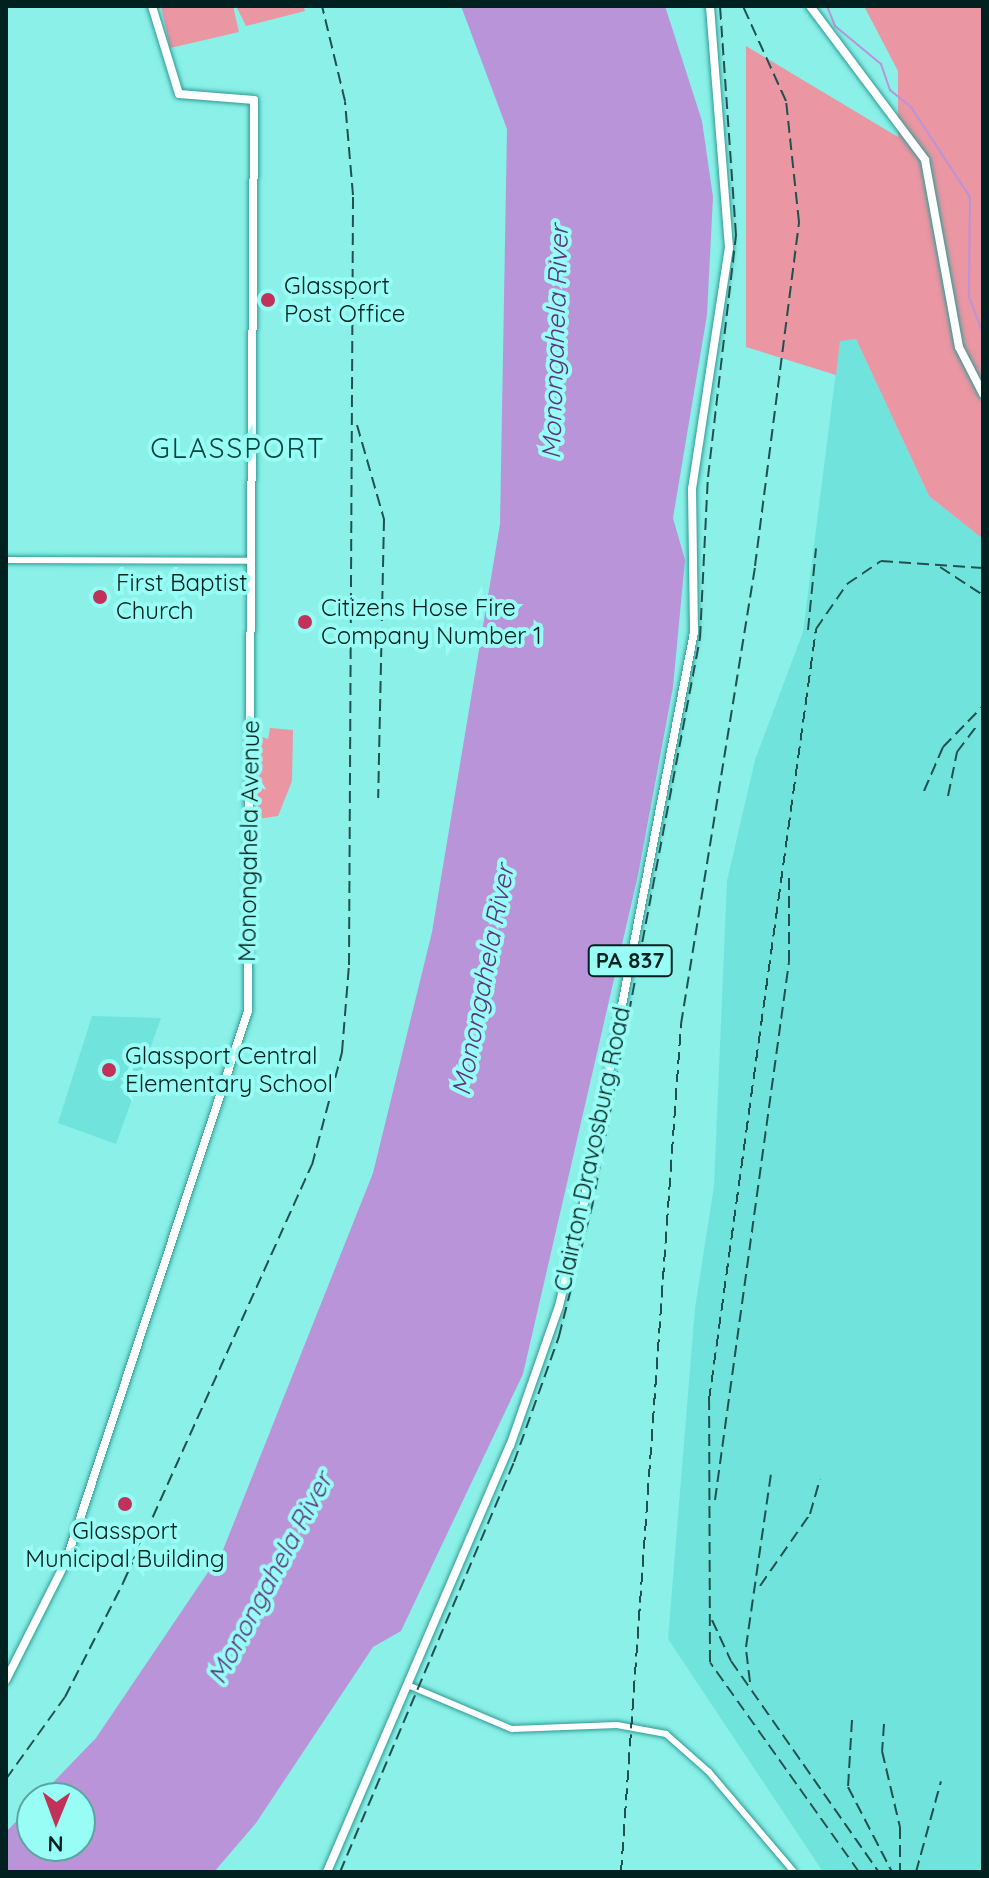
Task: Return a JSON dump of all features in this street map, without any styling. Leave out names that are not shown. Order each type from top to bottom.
[{"type":"main road","name":"Monongahela Avenue","points":[[6,1680],[69,1554],[248,1017],[254,100],[179,94],[152,6]]},
{"type":"main road","name":"Clairton Dravosburg Road","points":[[327,1872],[410,1686],[559,1306],[685,693],[697,587],[692,489],[729,248],[710,6]]},
{"type":"main road","points":[[810,6],[925,160],[959,347],[983,394]]},
{"type":"street","points":[[6,560],[251,561]]},
{"type":"street","points":[[410,1686],[512,1729],[617,1725],[666,1734],[709,1772],[794,1872]]},
{"type":"shaded area","points":[[161,6],[233,6],[239,32],[170,48]]},
{"type":"shaded area","points":[[236,6],[303,6],[305,11],[246,26]]},
{"type":"shaded area","points":[[864,6],[983,6],[983,539],[929,496],[856,339],[840,341],[836,375],[746,347],[746,46],[898,137],[898,71]]},
{"type":"shaded area","points":[[856,339],[929,496],[983,539],[983,1872],[823,1872],[668,1639],[695,1308],[714,1186],[727,881],[755,760],[803,632],[840,340]]},
{"type":"shaded area","points":[[270,728],[293,730],[292,781],[278,816],[258,819],[257,735],[268,739]]},
{"type":"shaded area","name":"Glassport Central Elementary School","points":[[92,1016],[161,1018],[116,1144],[58,1123]]},
{"type":"water","name":"Monongahela River","points":[[461,6],[665,6],[702,121],[713,197],[707,315],[673,518],[685,560],[673,687],[638,875],[523,1374],[401,1631],[373,1647],[256,1823],[214,1872],[6,1872],[6,1832],[16,1822],[16,1862],[96,1862],[96,1782],[53,1782],[96,1738],[223,1550],[373,1173],[432,932],[500,524],[507,129]]},
{"type":"waterway","points":[[827,6],[835,26],[881,64],[890,90],[911,107],[970,197],[969,297],[983,333]]},
{"type":"railway","points":[[6,1779],[65,1697],[123,1583],[312,1165],[342,1052],[349,965],[353,195],[345,101],[322,6]]},
{"type":"railway","points":[[340,1872],[514,1462],[559,1336],[592,1207],[700,638],[708,477],[736,235],[720,6]]},
{"type":"railway","points":[[621,1872],[681,1024],[755,566],[799,222],[786,101],[743,6]]},
{"type":"railway","points":[[357,425],[384,519],[378,798]]},
{"type":"railway","points":[[808,630],[816,548]]},
{"type":"railway","points":[[859,1872],[710,1662],[709,1400],[816,629],[847,584],[881,561],[983,568]]},
{"type":"railway","points":[[940,567],[983,595]]},
{"type":"railway","points":[[924,791],[943,747],[983,706]]},
{"type":"railway","points":[[948,796],[957,752],[978,724]]},
{"type":"railway","points":[[715,1500],[789,962],[789,873]]},
{"type":"railway","points":[[750,1682],[746,1647],[771,1474]]},
{"type":"railway","points":[[760,1586],[810,1514],[820,1479]]},
{"type":"railway","points":[[712,1620],[731,1661],[879,1872]]},
{"type":"railway","points":[[852,1720],[848,1787],[892,1872]]},
{"type":"railway","points":[[884,1724],[882,1751],[900,1827],[900,1872]]},
{"type":"railway","points":[[916,1872],[941,1781]]},
{"type":"place","name":"Glassport Post Office","points":[[268,300]]},
{"type":"place","name":"First Baptist Church","points":[[100,597]]},
{"type":"place","name":"Citizens Hose Fire Company Number 1","points":[[305,622]]},
{"type":"place","name":"Glassport Central Elementary School","points":[[109,1070]]},
{"type":"place","name":"Glassport Municipal Building","points":[[125,1504]]},
{"type":"district","name":"GLASSPORT","points":[[238,448]]}]
